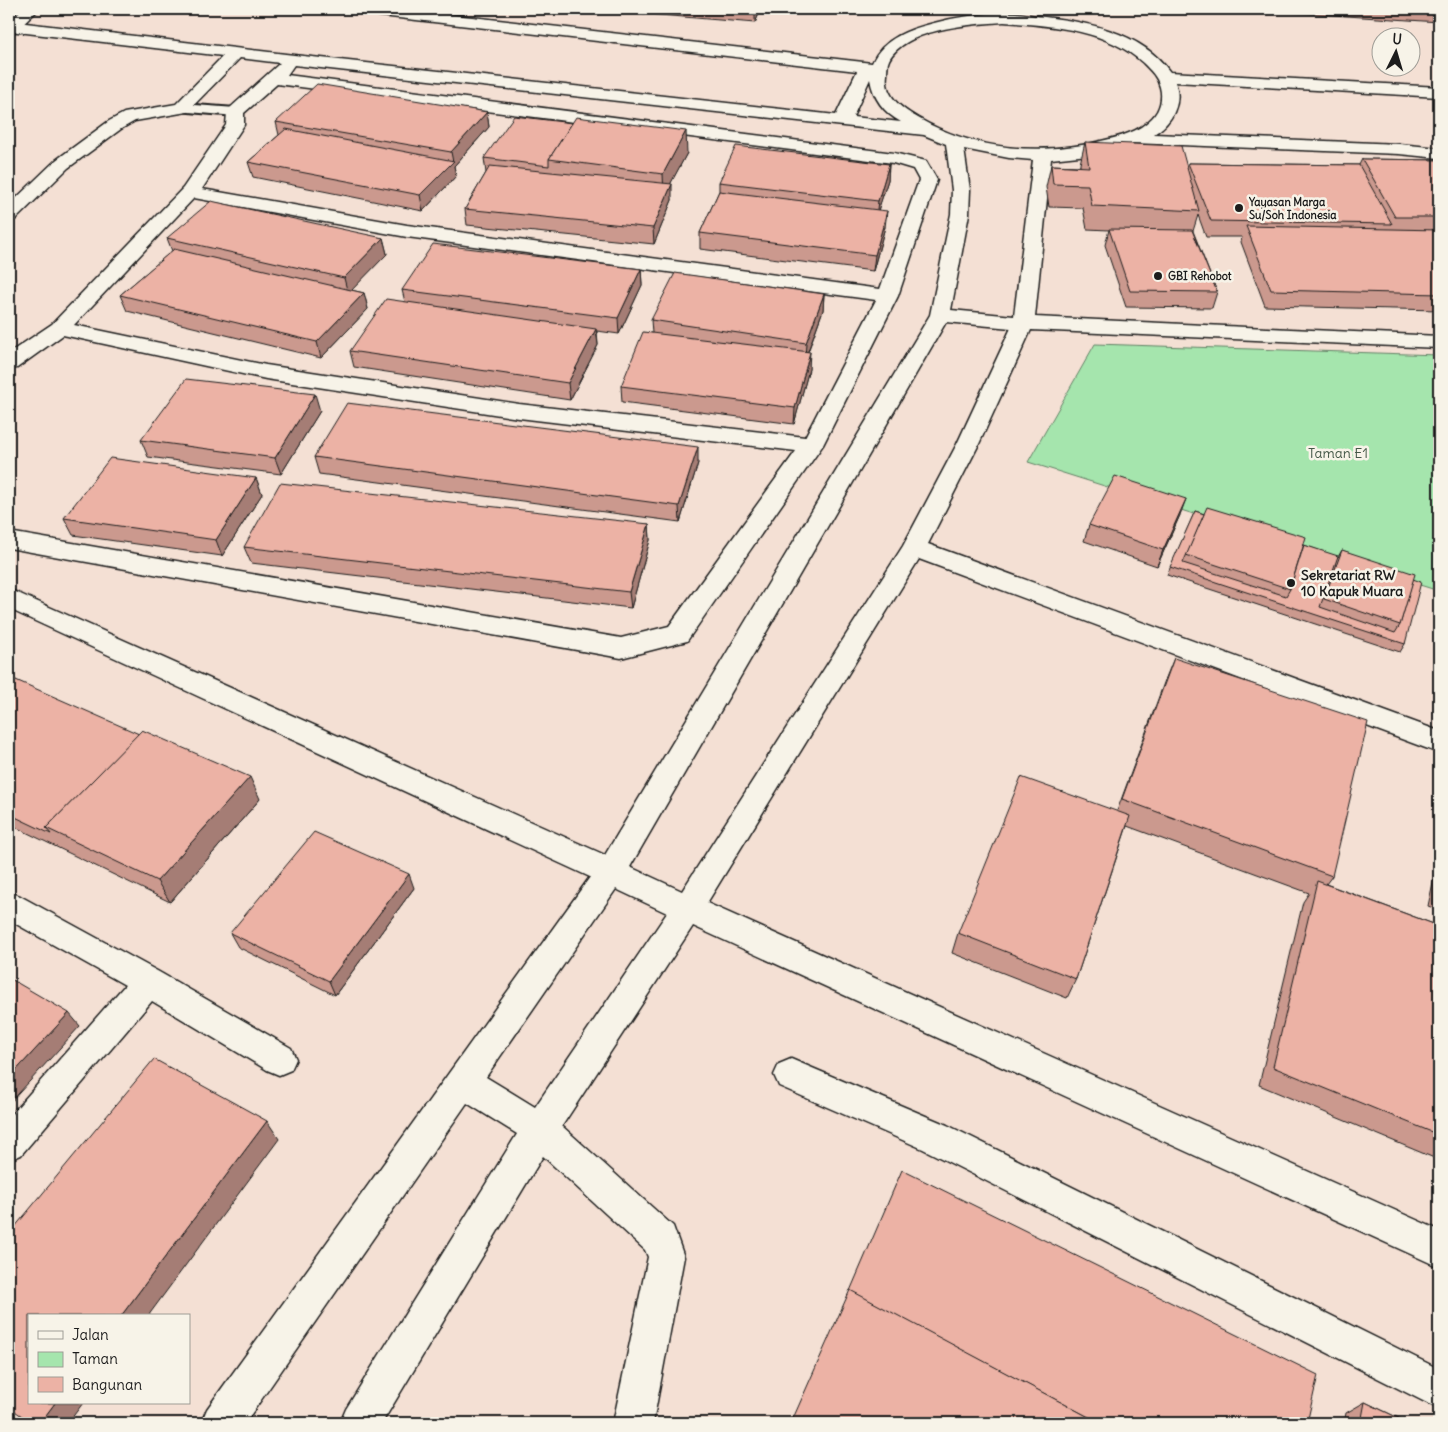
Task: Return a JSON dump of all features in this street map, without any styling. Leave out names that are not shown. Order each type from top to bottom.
[{"type":"street","points":[[10,27],[31,9]]},
{"type":"street","points":[[364,9],[872,67]]},
{"type":"street","points":[[843,119],[872,67],[891,47],[919,30],[958,20],[1005,13],[1059,15],[1126,44],[1150,59],[1166,77],[1171,94],[1167,110],[1154,125],[1133,138],[1092,150],[1043,154],[997,150],[954,140],[926,130],[895,111],[879,89],[872,67]]},
{"type":"street","points":[[10,27],[294,60],[843,119],[926,130]]},
{"type":"street","points":[[9,215],[62,164],[115,125],[130,117],[181,108],[236,53]]},
{"type":"street","points":[[9,363],[59,328],[190,192],[235,125],[236,112],[294,60]]},
{"type":"street","points":[[1166,77],[1439,92]]},
{"type":"street","points":[[9,540],[621,648],[678,634],[812,445],[888,296],[928,180],[920,165],[894,158],[273,78]]},
{"type":"street","points":[[1133,138],[1389,148],[1439,153]]},
{"type":"street","points":[[221,1423],[611,872],[940,315],[960,214],[961,190],[954,140]]},
{"type":"street","points":[[360,1423],[540,1129],[687,909],[914,548],[968,444],[1024,323],[1043,154]]},
{"type":"street","points":[[190,192],[407,231],[888,296]]},
{"type":"street","points":[[940,315],[1024,323],[1439,342]]},
{"type":"street","points":[[59,328],[276,373],[519,411],[812,445]]},
{"type":"street","points":[[914,548],[1439,742]]},
{"type":"street","points":[[9,598],[611,872],[687,909],[1439,1249]]},
{"type":"street","points":[[9,905],[148,982],[279,1060]]},
{"type":"street","points":[[9,1144],[148,982]]},
{"type":"street","points":[[791,1075],[935,1137],[1439,1390]]},
{"type":"street","points":[[464,1082],[540,1129],[660,1239],[666,1257],[633,1423]]},
{"type":"lane","points":[[181,108],[236,112]]},
{"type":"green space","name":"Taman E1","points":[[1095,344],[1439,355],[1439,591],[1028,462]]},
{"type":"building","points":[[317,84],[487,112],[451,152],[276,122]]},
{"type":"building","points":[[514,116],[572,123],[549,159],[549,166],[484,158]]},
{"type":"building","points":[[576,117],[686,131],[663,174],[549,159]]},
{"type":"building","points":[[286,129],[454,161],[420,195],[248,162]]},
{"type":"building","points":[[1085,142],[1181,146],[1199,211],[1092,206],[1088,185],[1053,184],[1051,165],[1089,167]]},
{"type":"building","points":[[736,146],[889,164],[878,201],[719,182]]},
{"type":"building","points":[[1362,159],[1439,160],[1439,217],[1395,217]]},
{"type":"building","points":[[1188,163],[1359,165],[1392,224],[1211,221]]},
{"type":"building","points":[[490,166],[672,184],[653,228],[465,209]]},
{"type":"building","points":[[719,191],[887,211],[875,255],[700,233]]},
{"type":"building","points":[[211,201],[383,238],[344,278],[167,238]]},
{"type":"building","points":[[1246,226],[1439,230],[1439,294],[1271,290]]},
{"type":"building","name":"GBI Rehobot","points":[[1109,229],[1192,230],[1217,292],[1130,291]]},
{"type":"building","points":[[433,244],[641,269],[618,318],[402,290]]},
{"type":"building","points":[[174,249],[364,293],[317,342],[120,295]]},
{"type":"building","points":[[675,273],[824,294],[806,343],[651,320]]},
{"type":"building","points":[[386,299],[596,329],[568,383],[350,351]]},
{"type":"building","points":[[643,332],[810,352],[795,408],[621,386]]},
{"type":"building","points":[[186,379],[315,394],[275,458],[141,440]]},
{"type":"building","points":[[347,403],[698,447],[679,506],[314,457]]},
{"type":"building","points":[[110,458],[256,478],[216,540],[64,518]]},
{"type":"building","points":[[1115,476],[1186,499],[1163,550],[1089,525]]},
{"type":"building","points":[[280,483],[649,524],[629,592],[244,547]]},
{"type":"building","points":[[1207,507],[1306,537],[1290,589],[1186,555]]},
{"type":"building","points":[[1195,511],[1204,514],[1183,563],[1286,596],[1304,545],[1338,556],[1320,607],[1395,633],[1400,625],[1413,579],[1421,582],[1405,644],[1170,567]]},
{"type":"building","points":[[1342,550],[1415,574],[1400,625],[1324,599]]},
{"type":"building","points":[[1174,658],[1368,722],[1332,876],[1122,799]]},
{"type":"building","points":[[9,677],[139,734],[46,828],[51,834],[9,814]]},
{"type":"building","points":[[142,730],[250,777],[157,881],[46,828]]},
{"type":"building","points":[[1021,777],[1130,816],[1076,979],[958,933]]},
{"type":"building","points":[[314,832],[409,874],[329,981],[230,933]]},
{"type":"building","points":[[1317,881],[1439,926],[1439,1135],[1273,1067]]},
{"type":"building","points":[[9,978],[69,1013],[9,1078]]},
{"type":"building","points":[[154,1059],[267,1121],[122,1314],[28,1314],[28,1404],[54,1404],[40,1423],[32,1423],[9,1407],[9,1234]]},
{"type":"building","points":[[902,1170],[1318,1375],[1307,1423],[1100,1423],[850,1291]]},
{"type":"building","points":[[850,1290],[1100,1423],[791,1423]]},
{"type":"building","points":[[1365,1402],[1409,1423],[1361,1423]]},
{"type":"place","name":"Yayasan Marga Su/Soh Indonesia","points":[[1239,208]]},
{"type":"place","name":"GBI Rehobot","points":[[1158,276]]},
{"type":"place","name":"Sekretariat RW 10 Kapuk Muara","points":[[1291,583]]}]
